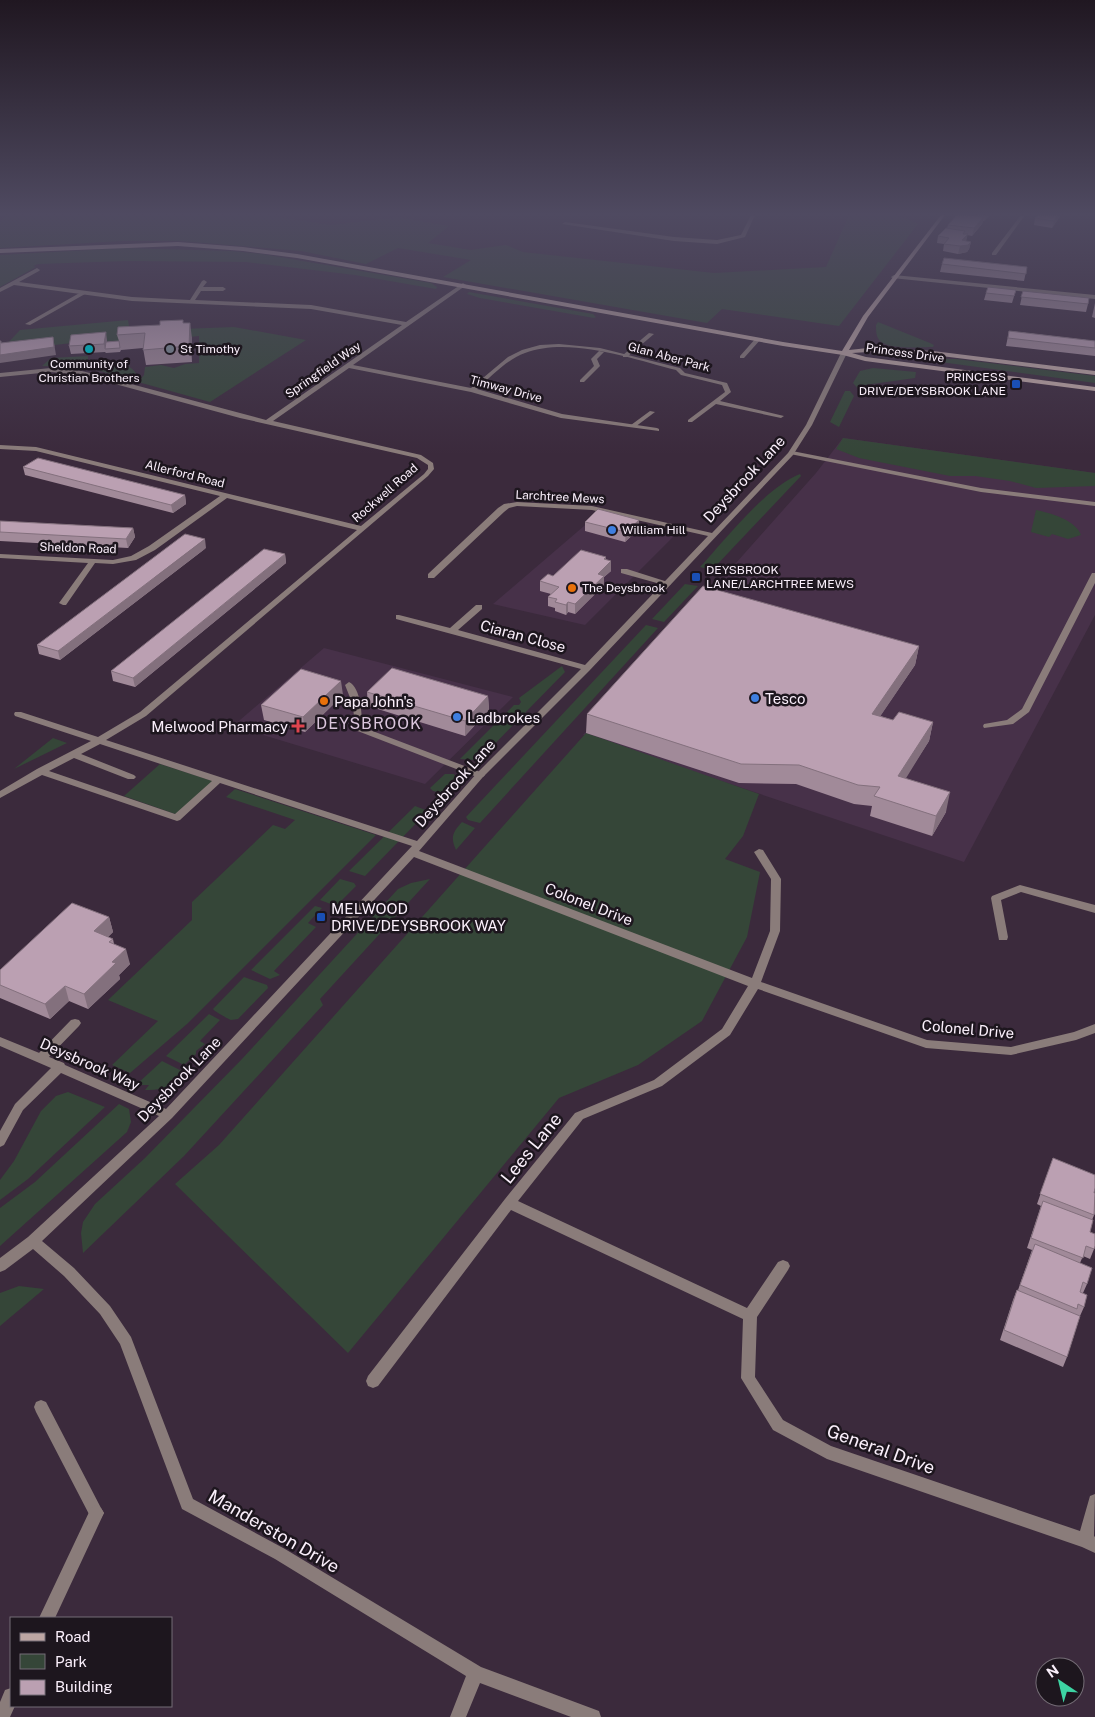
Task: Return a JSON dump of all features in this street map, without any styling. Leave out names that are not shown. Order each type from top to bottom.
[{"type":"street","points":[[28,324],[79,295]]},
{"type":"street","points":[[100,295],[140,300],[310,308],[407,324]]},
{"type":"street","points":[[191,302],[196,295]]},
{"type":"street","name":"Springfield Way","points":[[269,421],[450,295]]},
{"type":"street","points":[[514,295],[844,353]]},
{"type":"street","name":"Deysbrook Lane","points":[[0,1266],[32,1241],[168,1115],[415,849],[480,775],[587,668],[792,453],[809,426],[856,330],[881,295]]},
{"type":"street","points":[[1076,295],[1095,297]]},
{"type":"street","points":[[625,356],[651,334]]},
{"type":"street","points":[[742,357],[758,339]]},
{"type":"street","name":"Glan Aber Park","points":[[472,390],[517,354],[531,348],[558,345],[625,356],[678,369],[683,374],[725,384],[728,392],[716,402]]},
{"type":"street","name":"Princess Drive","points":[[844,353],[868,350],[933,353],[1095,373]]},
{"type":"street","points":[[582,381],[597,366],[594,359],[601,352]]},
{"type":"street","name":"Princess Drive","points":[[844,353],[865,359],[1095,388]]},
{"type":"street","points":[[925,367],[919,364],[916,358],[933,353]]},
{"type":"street","name":"Timway Drive","points":[[350,366],[472,390],[561,416],[656,430]]},
{"type":"street","name":"Rockwell Road","points":[[0,375],[38,371],[72,371],[194,404],[419,456],[431,464],[426,475],[143,714],[0,795]]},
{"type":"street","points":[[690,421],[716,402],[782,416]]},
{"type":"street","points":[[633,426],[652,412]]},
{"type":"street","name":"Allerford Road","points":[[0,447],[16,446],[36,449],[363,529]]},
{"type":"street","points":[[792,453],[981,490],[1095,504]]},
{"type":"street","name":"Sheldon Road","points":[[0,556],[113,562],[142,555],[226,495]]},
{"type":"street","name":"Larchtree Mews","points":[[431,576],[501,510],[507,506],[517,504],[592,508],[713,535]]},
{"type":"street","points":[[63,602],[93,561]]},
{"type":"street","points":[[624,571],[667,583]]},
{"type":"street","points":[[987,726],[1010,722],[1026,710],[1095,576]]},
{"type":"street","name":"Ciaran Close","points":[[452,631],[479,607]]},
{"type":"street","name":"Ciaran Close","points":[[399,617],[587,668]]},
{"type":"street","points":[[349,685],[357,705],[358,728],[480,775]]},
{"type":"street","points":[[18,714],[218,780],[415,849]]},
{"type":"street","points":[[73,754],[131,777]]},
{"type":"street","points":[[40,771],[177,818],[218,780]]},
{"type":"street","name":"Colonel Drive","points":[[415,849],[755,984],[926,1044],[1011,1051],[1076,1036],[1095,1028]]},
{"type":"street","points":[[755,984],[775,931],[776,879],[759,852]]},
{"type":"street","points":[[1003,937],[996,898],[1020,888],[1095,909]]},
{"type":"street","name":"Lees Lane","points":[[373,1380],[579,1116],[658,1083],[726,1032],[755,984]]},
{"type":"street","points":[[41,1058],[75,1023]]},
{"type":"street","name":"Deysbrook Way","points":[[0,1040],[168,1115]]},
{"type":"street","points":[[0,1142],[19,1107],[60,1066]]},
{"type":"street","points":[[510,1203],[750,1316],[783,1266]]},
{"type":"street","name":"Manderston Drive","points":[[32,1241],[69,1272],[105,1310],[126,1341],[187,1504],[280,1554],[476,1673],[593,1717]]},
{"type":"street","name":"General Drive","points":[[750,1316],[748,1378],[778,1425],[827,1452],[1090,1542],[1095,1501]]},
{"type":"street","points":[[42,1407],[96,1513],[47,1617]]},
{"type":"street","points":[[458,1717],[476,1673]]},
{"type":"street","points":[[2,1717],[10,1698]]},
{"type":"shaded area","points":[[843,438],[1095,473],[1095,615],[964,862],[583,735],[816,473]]},
{"type":"shaded area","points":[[598,514],[676,534],[585,625],[493,604]]},
{"type":"shaded area","points":[[324,648],[513,697],[425,784],[233,726]]},
{"type":"green space","points":[[471,295],[487,295],[593,314],[596,317],[594,318]]},
{"type":"green space","points":[[547,295],[863,295],[839,326],[722,309],[707,323]]},
{"type":"green space","points":[[128,320],[130,331],[234,327],[306,340],[210,402],[138,382],[144,375],[145,367],[161,365],[174,368],[185,364],[199,363],[199,336],[162,340],[72,343],[3,351],[0,346],[6,345],[20,330]]},
{"type":"green space","points":[[878,322],[934,345],[933,347],[906,347],[885,344],[880,341],[877,335],[876,325]]},
{"type":"green space","points":[[88,356],[88,363],[75,367],[42,366],[51,358]]},
{"type":"green space","points":[[936,359],[956,359],[1095,376],[1095,383],[933,361]]},
{"type":"green space","points":[[111,363],[122,364],[131,368],[136,373],[132,380],[86,367]]},
{"type":"green space","points":[[873,368],[916,372],[915,378],[865,385],[862,393],[853,383],[860,371]]},
{"type":"green space","points":[[845,391],[850,391],[854,396],[839,427],[830,422]]},
{"type":"green space","points":[[843,438],[1095,473],[1095,486],[1036,488],[1010,481],[975,476],[950,476],[859,458],[836,449]]},
{"type":"green space","points":[[800,474],[801,476],[712,570],[700,567],[760,502],[774,490]]},
{"type":"green space","points":[[1036,510],[1068,521],[1074,525],[1081,535],[1068,539],[1052,534],[1049,537],[1031,532]]},
{"type":"green space","points":[[685,584],[698,586],[664,622],[652,619]]},
{"type":"green space","points":[[646,625],[658,628],[480,823],[468,820],[466,817]]},
{"type":"green space","points":[[562,666],[565,672],[481,758],[475,760],[460,759],[514,705],[519,705],[521,702],[519,698]]},
{"type":"green space","points":[[586,733],[759,794],[743,836],[725,859],[760,872],[747,937],[702,1021],[638,1065],[559,1098],[348,1353],[175,1184],[219,1145]]},
{"type":"green space","points":[[53,738],[67,743],[14,769]]},
{"type":"green space","points":[[160,764],[213,781],[179,813],[175,814],[124,796]]},
{"type":"green space","points":[[445,774],[454,774],[457,782],[445,794],[433,791],[430,788]]},
{"type":"green space","points":[[235,789],[376,835],[187,1024],[130,1073],[112,1065],[158,1021],[108,1000],[192,920],[192,902],[273,825],[285,829],[295,820],[226,797]]},
{"type":"green space","points":[[415,806],[428,811],[365,876],[349,871]]},
{"type":"green space","points":[[462,822],[475,828],[456,850],[453,835]]},
{"type":"green space","points":[[340,879],[354,883],[356,886],[336,906],[320,900]]},
{"type":"green space","points":[[430,879],[320,999],[323,1005],[184,1156],[83,1253],[81,1233],[83,1222],[95,1204],[145,1158],[242,1059],[398,889],[411,883]]},
{"type":"green space","points":[[315,906],[322,908],[308,923],[316,927],[274,971],[280,975],[270,979],[251,970]]},
{"type":"green space","points":[[244,977],[267,985],[268,988],[238,1019],[231,1020],[213,1009]]},
{"type":"green space","points":[[209,1014],[220,1020],[200,1041],[205,1044],[196,1051],[196,1054],[184,1065],[166,1056]]},
{"type":"green space","points":[[162,1061],[186,1073],[177,1081],[162,1088],[145,1090],[149,1085],[136,1085]]},
{"type":"green space","points":[[68,1092],[105,1107],[28,1179],[0,1200],[0,1180],[14,1161],[41,1111],[56,1096]]},
{"type":"green space","points":[[119,1104],[129,1109],[131,1122],[127,1132],[0,1246],[0,1208],[35,1182]]},
{"type":"green space","points":[[19,1286],[44,1289],[0,1326],[0,1293]]},
{"type":"building","points":[[1022,295],[1062,295],[1089,298],[1088,304],[1021,297]]},
{"type":"building","points":[[183,320],[183,323],[190,323],[189,346],[143,350],[145,333],[117,335],[118,327],[160,325],[160,321]]},
{"type":"building","points":[[1009,331],[1095,341],[1095,348],[1008,338]]},
{"type":"building","points":[[106,332],[104,344],[69,346],[71,335]]},
{"type":"building","points":[[53,337],[54,347],[0,355],[0,341],[1,343]]},
{"type":"building","points":[[119,341],[120,348],[105,349],[106,342]]},
{"type":"building","points":[[38,458],[185,495],[171,505],[23,467]]},
{"type":"building","points":[[598,509],[639,520],[626,532],[585,522]]},
{"type":"building","points":[[0,521],[133,528],[126,539],[0,532]]},
{"type":"building","points":[[185,534],[205,539],[58,651],[37,645]]},
{"type":"building","points":[[264,549],[285,554],[133,678],[111,671]]},
{"type":"building","name":"The Deysbrook","points":[[581,550],[606,557],[604,559],[611,561],[598,574],[604,576],[575,604],[568,602],[566,605],[555,602],[557,599],[548,597],[559,587],[540,581],[548,574],[553,576]]},
{"type":"building","name":"Tesco","points":[[703,586],[919,646],[872,714],[893,720],[899,712],[933,722],[898,776],[950,792],[936,816],[874,796],[880,787],[858,785],[799,765],[741,764],[587,714]]},
{"type":"building","points":[[392,668],[488,696],[465,721],[367,692]]},
{"type":"building","points":[[301,669],[341,681],[303,717],[261,705]]},
{"type":"building","points":[[72,903],[109,917],[94,931],[113,939],[109,942],[126,949],[112,962],[116,963],[84,994],[65,986],[45,1004],[0,985],[0,970]]},
{"type":"building","points":[[1053,1158],[1095,1175],[1094,1215],[1040,1194]]},
{"type":"building","points":[[1043,1201],[1093,1220],[1090,1232],[1095,1234],[1094,1249],[1086,1246],[1083,1258],[1031,1238]]},
{"type":"building","points":[[1035,1244],[1092,1268],[1087,1284],[1083,1282],[1080,1292],[1087,1295],[1084,1307],[1078,1304],[1077,1309],[1020,1285]]},
{"type":"building","points":[[1017,1290],[1080,1316],[1067,1357],[1004,1330]]},
{"type":"place","name":"Community of Christian Brothers","points":[[89,349]]},
{"type":"place","name":"St Timothy","points":[[170,349]]},
{"type":"place","name":"PRINCESS DRIVE/DEYSBROOK LANE","points":[[1016,384]]},
{"type":"place","name":"William Hill","points":[[612,530]]},
{"type":"place","name":"DEYSBROOK LANE/LARCHTREE MEWS","points":[[696,577]]},
{"type":"place","name":"The Deysbrook","points":[[572,588]]},
{"type":"place","name":"Tesco","points":[[755,698]]},
{"type":"place","name":"Papa John's","points":[[324,701]]},
{"type":"place","name":"Ladbrokes","points":[[457,717]]},
{"type":"place","name":"Melwood Pharmacy","points":[[298,726]]},
{"type":"place","name":"MELWOOD DRIVE/DEYSBROOK WAY","points":[[321,917]]},
{"type":"district","name":"DEYSBROOK","points":[[369,723]]}]
